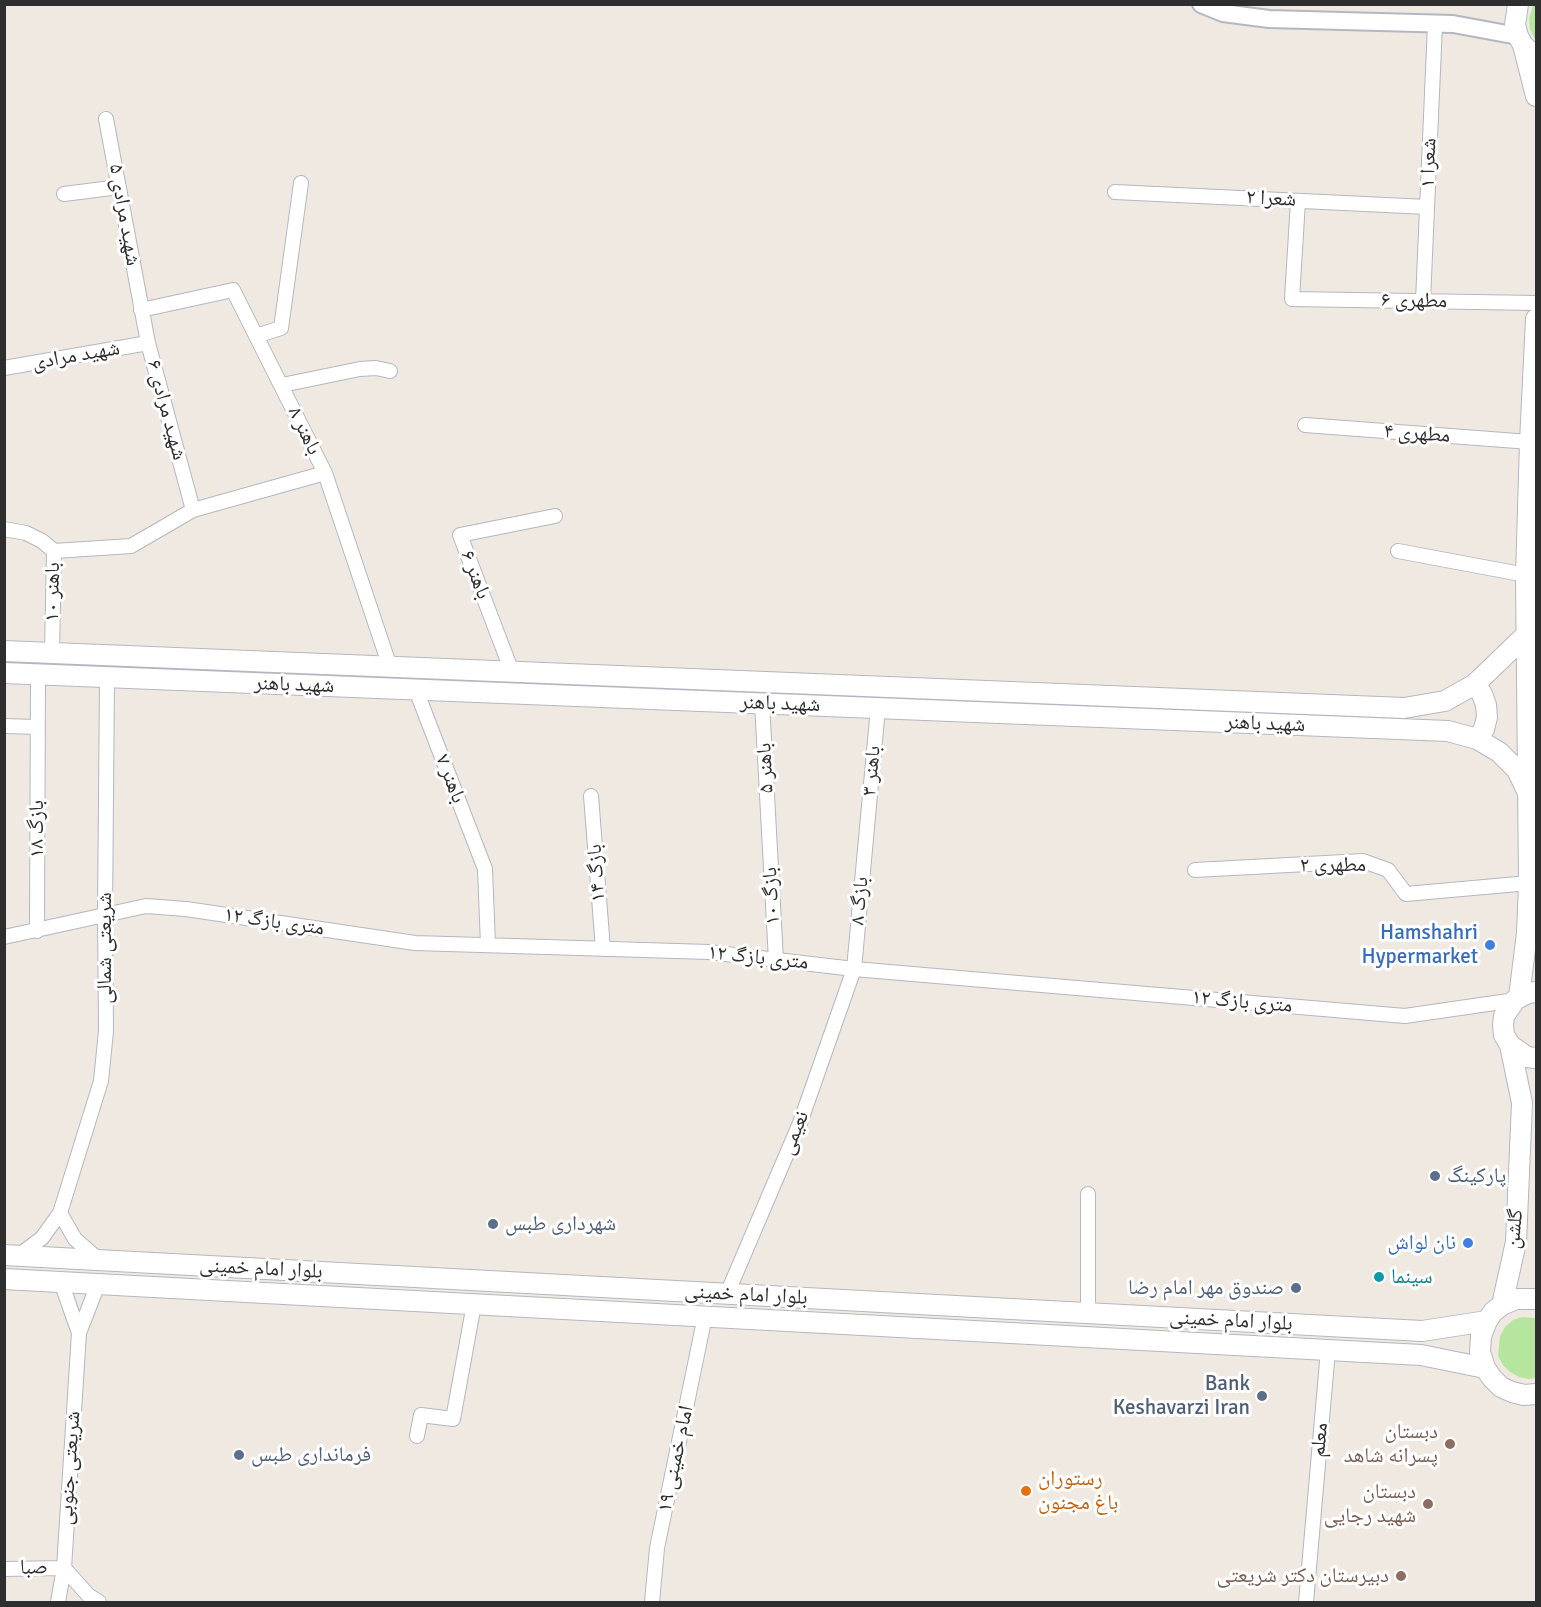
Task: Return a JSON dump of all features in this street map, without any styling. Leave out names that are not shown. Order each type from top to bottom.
[{"type":"main road","points":[[1518,4],[1515,25],[1526,46],[1536,96]]},
{"type":"main road","name":"گلشن","points":[[1502,1305],[1516,1242],[1522,1103],[1510,1045],[1504,1035],[1503,1025],[1504,1016],[1523,996],[1527,933],[1529,883],[1526,574],[1536,319]]},
{"type":"main road","name":"شهید باهنر","points":[[4,651],[1404,708],[1445,701],[1474,684],[1527,634]]},
{"type":"main road","name":"شهید باهنر","points":[[4,673],[1448,731],[1477,740],[1499,752],[1517,770],[1528,793]]},
{"type":"main road","points":[[1474,684],[1482,694],[1486,711],[1484,729],[1477,740]]},
{"type":"main road","points":[[878,708],[879,687]]},
{"type":"main road","points":[[1510,1045],[1527,1057],[1536,1058]]},
{"type":"main road","name":"بلوار امام خمینی","points":[[11,1256],[1422,1331],[1487,1321]]},
{"type":"main road","points":[[256,1292],[257,1269]]},
{"type":"main road","name":"بلوار امام خمینی","points":[[4,1279],[1421,1355],[1485,1368]]},
{"type":"main road","points":[[1536,1299],[1516,1299],[1502,1305],[1487,1321],[1480,1336],[1480,1352],[1485,1368],[1492,1378],[1501,1386],[1518,1393],[1536,1394]]},
{"type":"street","points":[[1201,4],[1269,19],[1453,24],[1526,46]]},
{"type":"street","name":"شعرا ۱","points":[[1423,301],[1435,24]]},
{"type":"street","name":"شهید مرادی ۵","points":[[106,119],[141,310]]},
{"type":"street","points":[[256,336],[281,328],[301,183]]},
{"type":"street","points":[[64,194],[119,187]]},
{"type":"street","name":"شعرا ۲","points":[[1115,192],[1427,207]]},
{"type":"street","name":"مطهری ۶","points":[[1298,201],[1292,299],[1536,303]]},
{"type":"street","name":"باهنر ۸","points":[[141,310],[233,290],[325,473],[390,667]]},
{"type":"street","name":"شهید مرادی ۶","points":[[141,310],[193,510]]},
{"type":"street","name":"شهید مرادی","points":[[4,368],[148,343]]},
{"type":"street","points":[[282,385],[360,369],[376,368],[390,371]]},
{"type":"street","name":"مطهری ۴","points":[[1305,425],[1530,442]]},
{"type":"street","points":[[54,551],[131,546],[193,510],[325,473]]},
{"type":"street","name":"باهنر ۶","points":[[512,672],[460,535],[555,516]]},
{"type":"street","name":"باهنر ۱۰","points":[[4,529],[26,533],[42,541],[54,551],[52,653]]},
{"type":"street","points":[[1398,551],[1526,574]]},
{"type":"street","name":"بازگ ۱۸","points":[[37,931],[38,674]]},
{"type":"street","name":"شریعتی شمالی","points":[[11,1256],[42,1238],[60,1213],[101,1080],[106,1031],[107,677]]},
{"type":"street","name":"باهنر ۷","points":[[416,690],[485,869],[489,945]]},
{"type":"street","name":"باهنر ۵","points":[[762,704],[769,832]]},
{"type":"street","name":"باهنر ۳","points":[[866,834],[878,708]]},
{"type":"street","points":[[4,726],[38,727]]},
{"type":"street","name":"بازگ ۱۴","points":[[591,796],[603,949]]},
{"type":"street","name":"بازگ ۱۰","points":[[769,832],[776,960]]},
{"type":"street","name":"بازگ ۸","points":[[854,969],[866,834]]},
{"type":"street","name":"مطهری ۲","points":[[1195,870],[1363,861],[1388,870],[1406,894],[1529,883]]},
{"type":"street","name":"۱۲ متری بازگ","points":[[4,937],[146,906],[186,909],[414,943],[709,952],[854,969],[1405,1016],[1523,996]]},
{"type":"street","name":"نعیمی","points":[[727,1294],[800,1123],[854,969]]},
{"type":"street","points":[[1088,1194],[1088,1313]]},
{"type":"street","points":[[60,1213],[75,1239],[99,1260]]},
{"type":"street","points":[[61,1282],[79,1333]]},
{"type":"street","points":[[79,1333],[98,1284]]},
{"type":"street","points":[[417,1436],[421,1415],[453,1419],[474,1304]]},
{"type":"street","name":"امام خمینی ۱۹","points":[[652,1602],[657,1548],[705,1316]]},
{"type":"street","name":"شریعتی جنوبی","points":[[58,1602],[64,1568],[79,1333]]},
{"type":"street","name":"معلم","points":[[1306,1602],[1328,1350]]},
{"type":"street","points":[[64,1568],[88,1594],[99,1602]]},
{"type":"street","name":"صبا","points":[[4,1569],[64,1568]]},
{"type":"green space","points":[[1533,5],[1536,5],[1536,41],[1530,29],[1529,19]]},
{"type":"green space","points":[[1522,1317],[1536,1318],[1536,1378],[1519,1377],[1510,1372],[1498,1356],[1500,1336],[1505,1327],[1513,1320]]},
{"type":"place","name":"Hamshahri Hypermarket","points":[[1490,945]]},
{"type":"place","name":"پارکینگ","points":[[1435,1176]]},
{"type":"place","name":"شهرداری طبس","points":[[493,1224]]},
{"type":"place","name":"نان لواش","points":[[1468,1243]]},
{"type":"place","name":"سینما","points":[[1379,1277]]},
{"type":"place","name":"صندوق مهر امام رضا","points":[[1296,1288]]},
{"type":"place","name":"Bank Keshavarzi Iran","points":[[1262,1396]]},
{"type":"place","name":"دبستان پسرانه شاهد","points":[[1450,1444]]},
{"type":"place","name":"فرمانداری طبس","points":[[239,1455]]},
{"type":"place","name":"رستوران باغ مجنون","points":[[1026,1491]]},
{"type":"place","name":"دبستان شهید رجایی","points":[[1428,1504]]},
{"type":"place","name":"دبیرستان دکتر شریعتی","points":[[1401,1576]]}]
